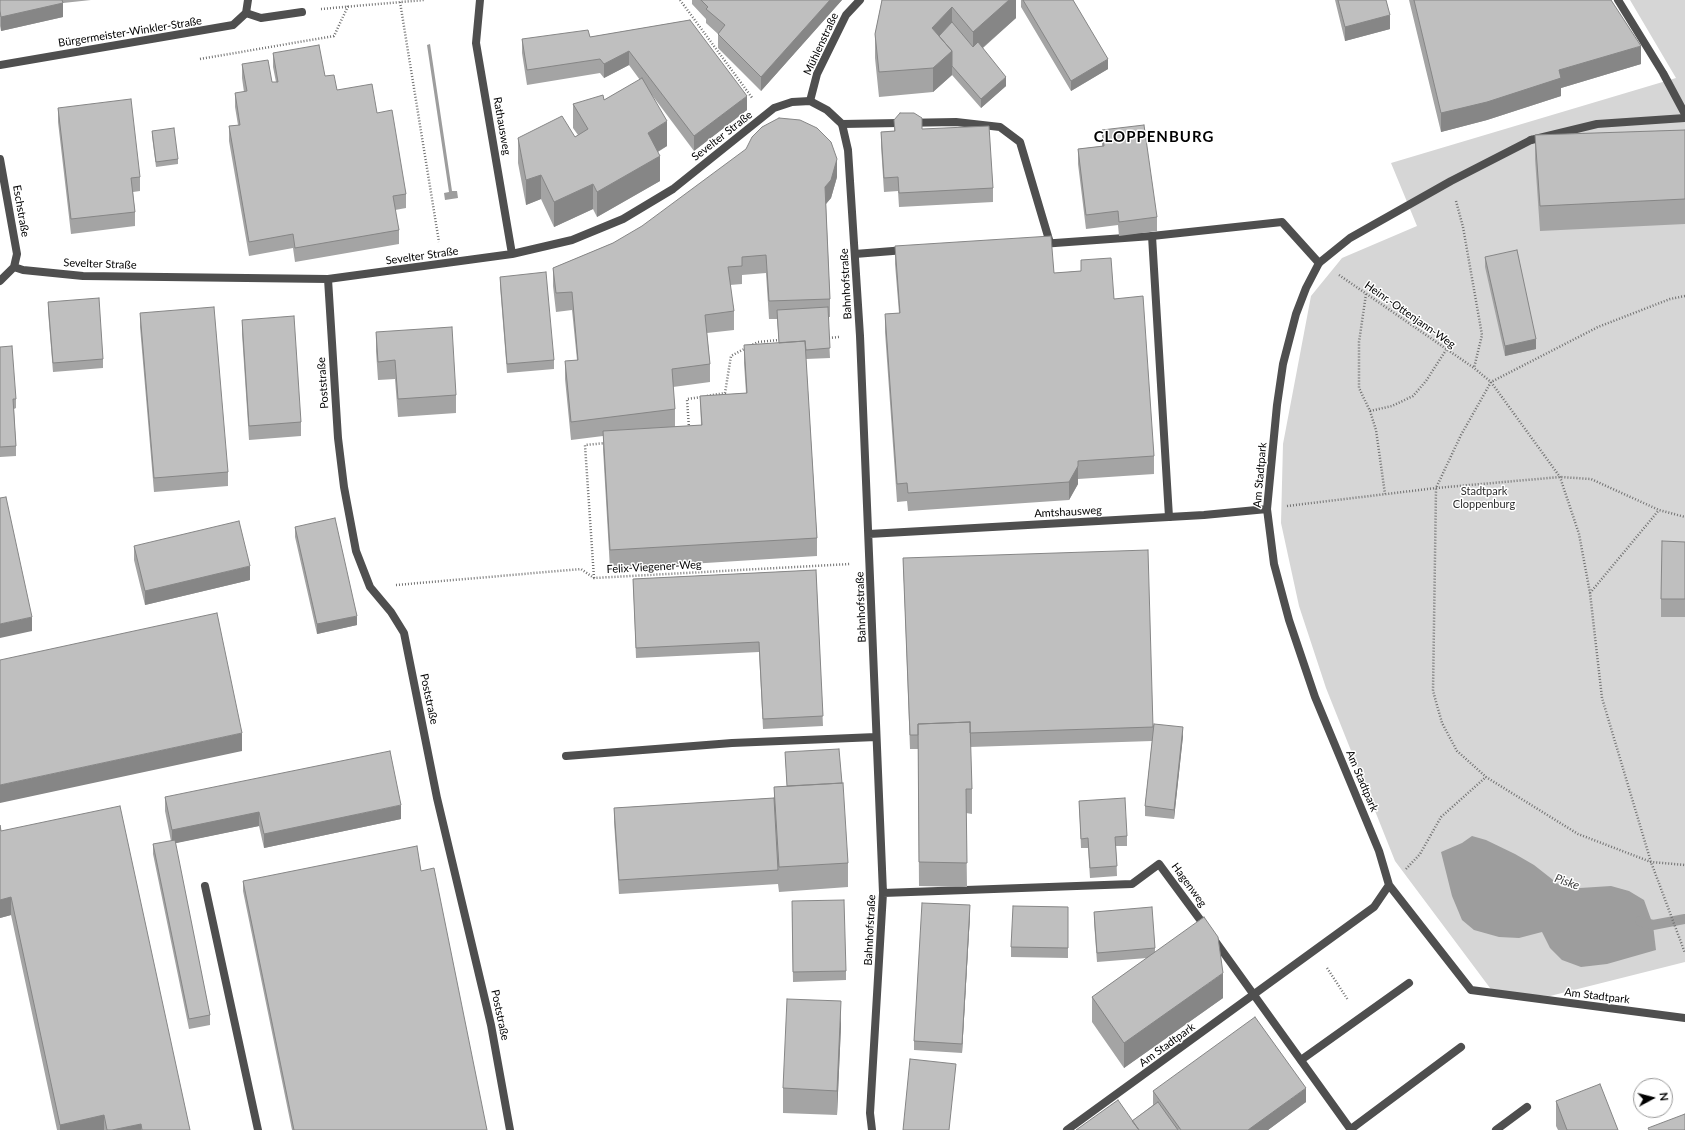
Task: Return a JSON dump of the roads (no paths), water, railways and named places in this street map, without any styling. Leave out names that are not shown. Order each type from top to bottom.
[{"type":"street","points":[[248,0],[246,13],[261,18],[302,12]]},
{"type":"street","name":"Rathausweg","points":[[480,0],[476,43],[512,254]]},
{"type":"street","name":"Mühlenstraße","points":[[810,102],[816,74],[846,15],[860,0]]},
{"type":"street","points":[[1618,0],[1663,73],[1685,114]]},
{"type":"street","name":"Bürgermeister-Winkler-Straße","points":[[0,65],[218,29],[233,25],[246,13]]},
{"type":"street","name":"Sevelter Straße","points":[[14,267],[23,270],[83,276],[328,279],[512,254],[572,240],[623,219],[673,189],[774,108],[792,102],[810,102]]},
{"type":"street","points":[[810,102],[827,110],[842,124],[956,122],[1000,127],[1020,142],[1050,243]]},
{"type":"street","points":[[1029,244],[1152,236],[1282,222],[1319,263],[1350,238],[1451,181],[1531,140],[1597,124],[1685,118]]},
{"type":"street","name":"Bahnhofstraße","points":[[842,124],[848,150],[855,254],[869,534],[883,893],[870,1113],[872,1130]]},
{"type":"street","name":"Eschstraße","points":[[0,159],[17,254],[14,267]]},
{"type":"street","points":[[1152,236],[1169,517]]},
{"type":"street","points":[[855,254],[912,250]]},
{"type":"street","name":"Am Stadtpark","points":[[1319,263],[1306,288],[1296,314],[1283,364],[1277,405],[1267,509],[1274,564],[1289,620],[1315,697],[1379,851],[1389,886],[1470,990],[1685,1018]]},
{"type":"street","points":[[0,281],[14,267]]},
{"type":"street","name":"Poststraße","points":[[328,279],[338,438],[344,487],[356,551],[370,587],[391,612],[404,633],[437,798],[491,1025],[510,1130]]},
{"type":"street","name":"Amtshausweg","points":[[869,534],[1169,517],[1267,509]]},
{"type":"street","points":[[566,756],[732,743],[876,736]]},
{"type":"street","name":"Hagenweg","points":[[883,893],[1132,884],[1159,864],[1351,1130]]},
{"type":"street","points":[[205,886],[258,1130]]},
{"type":"street","name":"Am Stadtpark","points":[[1067,1130],[1254,996],[1374,907],[1389,886]]},
{"type":"street","points":[[1301,1060],[1409,983]]},
{"type":"street","points":[[1351,1130],[1461,1047]]},
{"type":"street","points":[[1496,1130],[1527,1107]]},
{"type":"waterway","name":"Piske","points":[[1640,921],[1653,925],[1685,919]]},
{"type":"district","name":"CLOPPENBURG","points":[[1154,137]]},
{"type":"park label","name":"Stadtpark Cloppenburg","points":[[1484,497]]}]
